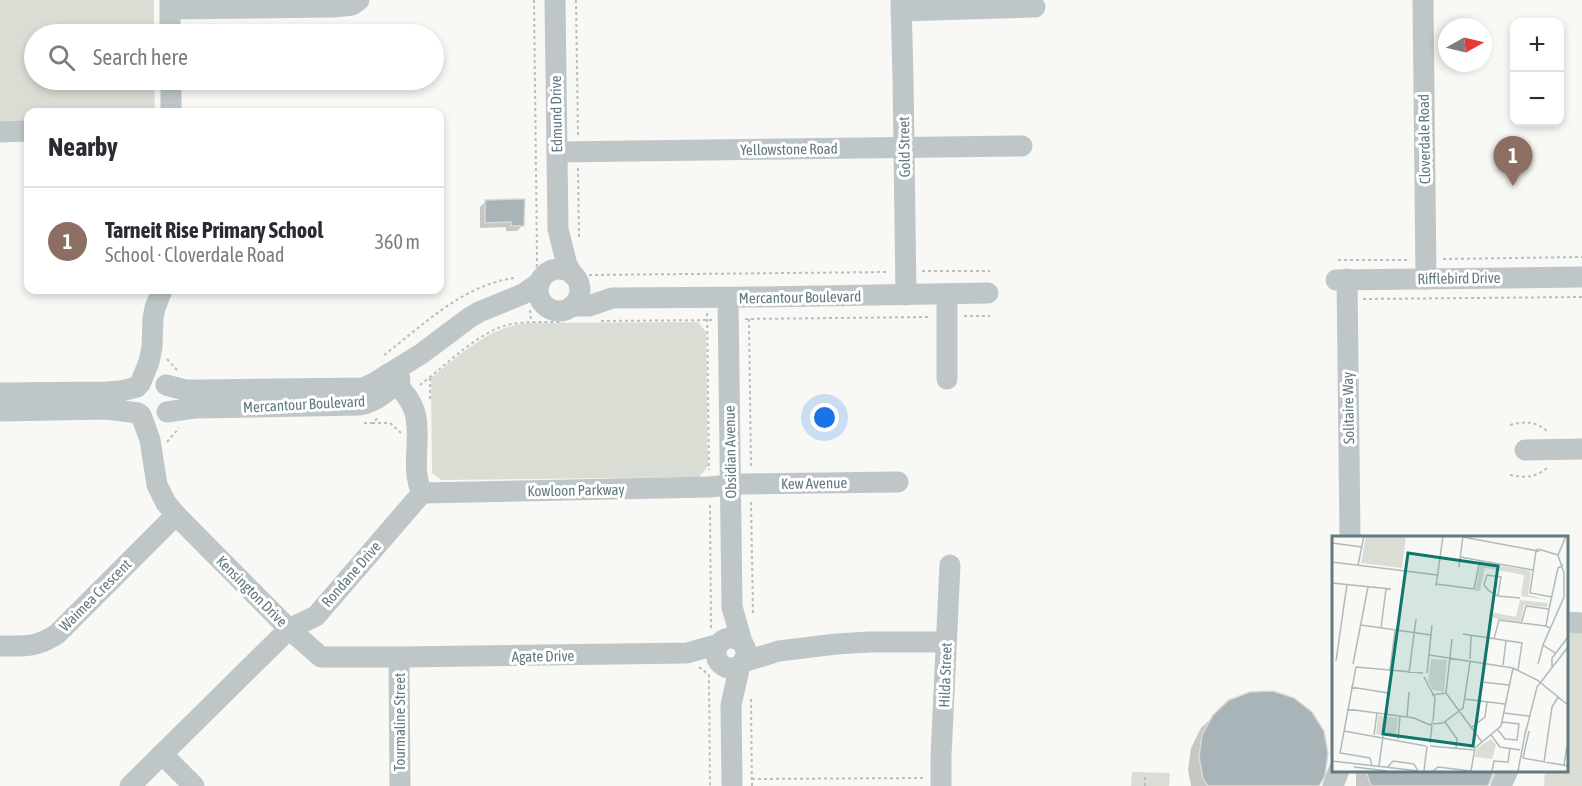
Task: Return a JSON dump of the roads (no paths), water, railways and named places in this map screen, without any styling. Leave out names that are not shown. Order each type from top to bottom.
[{"type":"street","points":[[170,24],[170,5],[334,7],[352,5],[359,0]]},
{"type":"street","name":"Edmund Drive","points":[[555,0],[558,229]]},
{"type":"street","name":"Cloverdale Road","points":[[1423,0],[1426,269]]},
{"type":"street","points":[[901,5],[1035,7]]},
{"type":"street","name":"Gold Street","points":[[901,5],[906,295]]},
{"type":"street","points":[[171,90],[171,108]]},
{"type":"street","points":[[0,132],[24,131]]},
{"type":"street","name":"Yellowstone Road","points":[[556,152],[1022,146]]},
{"type":"street","points":[[558,229],[567,265],[578,275],[580,291],[569,314]]},
{"type":"street","points":[[545,305],[539,295],[535,276],[558,229]]},
{"type":"street","points":[[535,276],[551,270],[563,269],[578,275]]},
{"type":"street","name":"Rifflebird Drive","points":[[1342,280],[1426,269],[1582,277]]},
{"type":"street","name":"Mercantour Boulevard","points":[[578,275],[589,289],[612,298]]},
{"type":"street","name":"Mercantour Boulevard","points":[[171,418],[202,408],[360,405],[371,402],[385,393],[393,378],[421,354],[469,318],[523,294],[535,276]]},
{"type":"street","name":"Solitaire Way","points":[[1342,280],[1350,536]]},
{"type":"street","name":"Mercantour Boulevard","points":[[505,303],[545,305],[555,310],[567,309],[569,314],[612,298],[988,293]]},
{"type":"street","points":[[0,411],[107,409],[140,414],[153,419],[171,418],[170,381],[159,353],[153,318],[160,294]]},
{"type":"street","points":[[947,294],[947,379]]},
{"type":"street","name":"Obsidian Avenue","points":[[717,298],[718,320],[741,485],[732,607],[722,652]]},
{"type":"street","points":[[140,414],[135,408],[133,397],[147,368],[159,353]]},
{"type":"street","points":[[393,378],[416,416],[417,480],[422,493]]},
{"type":"street","name":"Mercantour Boulevard","points":[[170,381],[185,390],[360,389],[393,378]]},
{"type":"street","points":[[0,393],[121,391],[152,379],[170,381]]},
{"type":"street","name":"Kensington Drive","points":[[140,414],[150,440],[160,448]]},
{"type":"street","name":"Kensington Drive","points":[[171,418],[161,423],[160,448],[154,475],[166,503],[176,515],[289,629],[321,657],[399,657]]},
{"type":"street","points":[[1525,450],[1582,449]]},
{"type":"street","name":"Kew Avenue","points":[[741,485],[898,482]]},
{"type":"street","name":"Kowloon Parkway","points":[[422,493],[741,485]]},
{"type":"street","name":"Rondane Drive","points":[[130,786],[289,629],[316,616],[422,493]]},
{"type":"street","name":"Waimea Crescent","points":[[0,646],[34,645],[57,634],[176,515]]},
{"type":"street","name":"Hilda Street","points":[[934,782],[941,756],[950,565]]},
{"type":"street","points":[[1567,622],[1582,623]]},
{"type":"street","name":"Agate Drive","points":[[399,657],[722,652],[758,646],[780,651],[851,643],[946,642]]},
{"type":"street","points":[[722,652],[741,702],[732,786]]},
{"type":"street","name":"Tourmaline Street","points":[[399,657],[400,786]]},
{"type":"street","points":[[162,754],[194,786]]},
{"type":"street","points":[[1333,786],[1339,771]]},
{"type":"street","points":[[1501,786],[1508,771]]},
{"type":"place","name":"Tarneit Rise Primary School","points":[[1513,186]]}]
